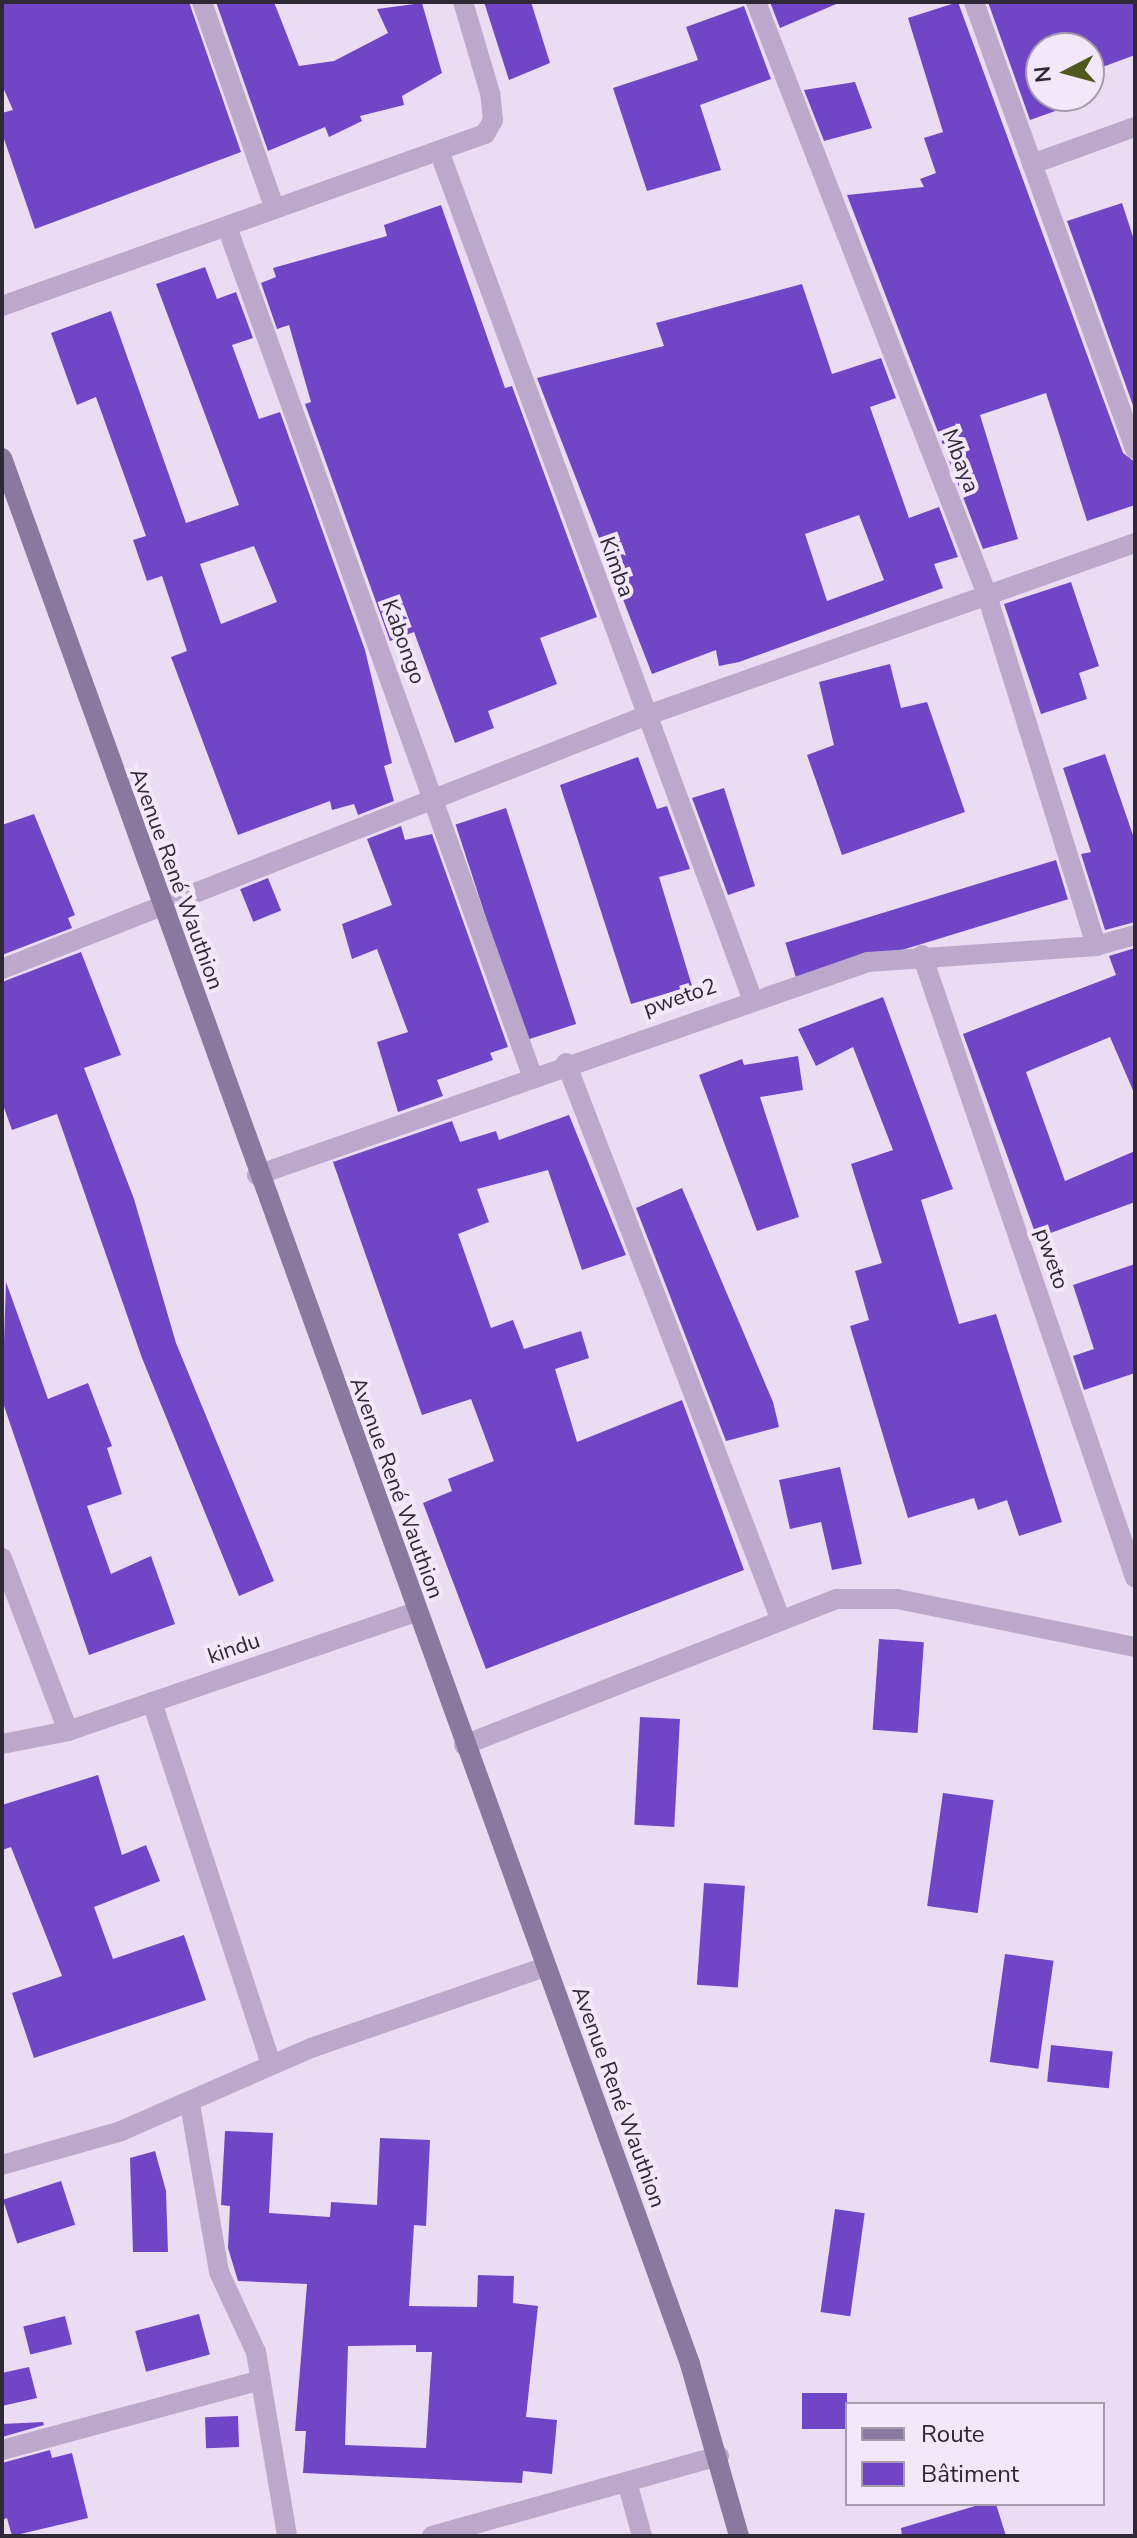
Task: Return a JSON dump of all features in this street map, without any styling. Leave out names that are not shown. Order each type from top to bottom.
[{"type":"street","points":[[202,2],[275,209]]},
{"type":"street","points":[[2,306],[485,134],[493,120],[490,93],[463,2]]},
{"type":"street","name":"Mbaya","points":[[756,2],[986,592],[1096,946]]},
{"type":"street","points":[[974,2],[1135,449]]},
{"type":"street","points":[[1032,164],[1135,127]]},
{"type":"street","name":"Kimba","points":[[439,151],[645,716],[752,998]]},
{"type":"street","name":"Kabongo","points":[[227,227],[532,1075]]},
{"type":"street","name":"Avenue René Wauthion","points":[[2,458],[159,905],[545,1967],[719,2456],[739,2536]]},
{"type":"street","points":[[2,969],[645,716],[986,592],[1135,543]]},
{"type":"street","name":"pweto2","points":[[257,1175],[752,998],[868,962],[922,955],[1096,946],[1135,935]]},
{"type":"street","name":"pweto","points":[[922,955],[1135,1578]]},
{"type":"street","points":[[566,1063],[780,1618]]},
{"type":"street","points":[[2,1558],[68,1731]]},
{"type":"street","points":[[464,1745],[780,1618],[867,1596],[1135,1647]]},
{"type":"street","name":"kindu","points":[[2,1744],[68,1731],[415,1612]]},
{"type":"street","points":[[152,1702],[271,2064]]},
{"type":"street","points":[[2,2165],[190,2104],[271,2064],[545,1967]]},
{"type":"street","points":[[190,2104],[219,2272],[250,2329],[287,2536]]},
{"type":"street","points":[[2,2450],[261,2380]]},
{"type":"street","points":[[432,2536],[719,2456]]},
{"type":"street","points":[[627,2482],[642,2536]]},
{"type":"building","points":[[2,2],[189,2],[241,152],[35,229],[2,133],[2,113],[13,110],[2,85]]},
{"type":"building","points":[[216,2],[274,2],[299,66],[334,61],[388,33],[377,9],[422,3],[442,73],[402,96],[404,105],[360,116],[362,121],[329,137],[325,127],[268,151]]},
{"type":"building","points":[[484,2],[531,2],[550,63],[509,80]]},
{"type":"building","points":[[770,2],[841,2],[780,28]]},
{"type":"building","points":[[958,2],[1123,453],[1135,462],[1135,505],[1087,521],[1046,393],[980,415],[1018,539],[983,549],[847,195],[924,187],[920,179],[936,173],[924,138],[943,132],[908,18]]},
{"type":"building","points":[[988,2],[1135,2],[1135,55],[1105,66],[1105,32],[1025,32],[1025,106]]},
{"type":"building","points":[[744,6],[771,79],[700,105],[721,170],[647,191],[613,88],[698,60],[686,27]]},
{"type":"building","points":[[855,82],[872,128],[824,141],[804,90]]},
{"type":"building","points":[[1027,112],[1052,112],[1030,120]]},
{"type":"building","points":[[1122,203],[1135,243],[1135,411],[1067,221]]},
{"type":"building","points":[[441,205],[505,388],[512,386],[597,617],[540,638],[557,684],[488,711],[494,728],[455,743],[414,632],[390,641],[305,404],[311,402],[289,325],[277,329],[261,283],[276,277],[273,268],[387,236],[384,225]]},
{"type":"building","points":[[205,267],[217,299],[236,292],[253,338],[232,345],[259,419],[280,412],[365,650],[392,763],[384,766],[394,801],[358,815],[354,804],[332,810],[330,801],[238,835],[171,657],[187,651],[162,576],[147,581],[133,540],[146,536],[96,397],[77,405],[51,333],[111,311],[186,523],[239,505],[156,284]],"holes":[[[254,546],[277,602],[221,624],[200,564]]]},
{"type":"building","points":[[802,284],[832,374],[881,358],[896,398],[870,407],[909,518],[939,507],[958,557],[934,564],[943,588],[739,662],[719,666],[716,650],[652,674],[537,378],[664,346],[656,323]],"holes":[[[859,515],[884,580],[827,601],[805,534]]]},
{"type":"building","points":[[1071,582],[1099,666],[1079,673],[1087,699],[1041,714],[1004,604]]},
{"type":"building","points":[[890,664],[901,708],[927,702],[965,812],[842,855],[807,755],[834,745],[819,682]]},
{"type":"building","points":[[1105,754],[1135,841],[1135,922],[1105,930],[1081,854],[1091,852],[1063,768]]},
{"type":"building","points":[[638,757],[657,809],[667,806],[690,869],[659,877],[692,986],[631,1004],[560,785]]},
{"type":"building","points":[[724,788],[755,886],[728,895],[692,798]]},
{"type":"building","points":[[506,808],[576,1024],[526,1040],[456,824]]},
{"type":"building","points":[[34,814],[75,915],[68,918],[72,928],[2,955],[2,825]]},
{"type":"building","points":[[401,826],[405,840],[432,834],[508,1047],[490,1053],[493,1060],[437,1080],[443,1096],[398,1112],[377,1042],[408,1032],[377,949],[352,959],[342,924],[392,905],[367,839]]},
{"type":"building","points":[[1056,860],[1068,899],[797,982],[785,943]]},
{"type":"building","points":[[268,878],[281,910],[253,922],[240,889]]},
{"type":"building","points":[[1135,948],[1135,1095],[1110,1037],[1026,1072],[1065,1181],[1135,1151],[1135,1202],[1037,1238],[963,1034],[1116,975],[1109,956]]},
{"type":"building","points":[[81,952],[121,1055],[84,1068],[134,1199],[176,1343],[274,1581],[239,1596],[142,1358],[57,1114],[12,1130],[2,1102],[2,982]]},
{"type":"building","points":[[883,997],[953,1189],[921,1200],[959,1324],[996,1314],[1062,1522],[1019,1536],[1007,1500],[978,1510],[974,1498],[908,1518],[850,1326],[869,1320],[855,1271],[882,1263],[851,1164],[893,1150],[853,1047],[816,1066],[798,1029]]},
{"type":"building","points":[[798,1056],[803,1090],[760,1097],[799,1217],[757,1231],[699,1075],[742,1059],[744,1065]]},
{"type":"building","points":[[569,1115],[626,1255],[582,1270],[548,1170],[477,1189],[489,1222],[458,1234],[491,1328],[513,1320],[524,1349],[581,1331],[589,1358],[555,1369],[577,1442],[682,1400],[744,1570],[486,1669],[423,1503],[452,1491],[448,1479],[494,1461],[471,1399],[422,1415],[333,1162],[452,1121],[460,1142],[496,1131],[499,1140]]},
{"type":"building","points":[[682,1188],[773,1402],[779,1427],[726,1441],[636,1208]]},
{"type":"building","points":[[1135,1264],[1135,1373],[1084,1390],[1073,1356],[1094,1349],[1073,1285]]},
{"type":"building","points":[[6,1282],[48,1399],[88,1383],[112,1446],[107,1448],[122,1494],[87,1506],[111,1574],[151,1556],[175,1624],[89,1655],[2,1400]]},
{"type":"building","points":[[840,1467],[862,1564],[832,1570],[821,1522],[790,1529],[779,1480]]},
{"type":"building","points":[[879,1639],[924,1642],[918,1733],[873,1730]]},
{"type":"building","points":[[640,1717],[680,1719],[674,1827],[634,1825]]},
{"type":"building","points":[[98,1775],[122,1855],[146,1845],[160,1881],[94,1907],[113,1959],[184,1935],[206,2000],[34,2058],[12,1993],[62,1976],[11,1847],[2,1850],[2,1805]]},
{"type":"building","points":[[943,1793],[994,1800],[978,1913],[927,1906]]},
{"type":"building","points":[[704,1883],[745,1886],[738,1988],[697,1985]]},
{"type":"building","points":[[1005,1954],[1054,1961],[1038,2069],[990,2062]]},
{"type":"building","points":[[1051,2045],[1113,2051],[1109,2088],[1047,2082]]},
{"type":"building","points":[[225,2131],[273,2133],[269,2213],[330,2217],[331,2202],[377,2205],[380,2138],[430,2140],[426,2226],[414,2225],[409,2306],[477,2307],[478,2275],[514,2276],[513,2303],[538,2306],[526,2417],[557,2420],[552,2474],[523,2471],[522,2483],[303,2473],[306,2431],[295,2431],[307,2284],[238,2281],[228,2248],[230,2206],[221,2205]],"holes":[[[416,2345],[416,2352],[432,2352],[426,2448],[345,2445],[348,2346]]]},
{"type":"building","points":[[155,2151],[166,2191],[168,2252],[133,2252],[130,2158]]},
{"type":"building","points":[[61,2181],[75,2225],[17,2244],[3,2200]]},
{"type":"building","points":[[835,2209],[865,2213],[850,2316],[821,2312]]},
{"type":"building","points":[[199,2314],[210,2355],[146,2372],[135,2331]]},
{"type":"building","points":[[65,2316],[72,2344],[30,2355],[23,2326]]},
{"type":"building","points":[[29,2367],[37,2398],[2,2406],[2,2373]]},
{"type":"building","points":[[802,2393],[847,2393],[845,2429],[802,2429]]},
{"type":"building","points":[[238,2416],[239,2447],[206,2448],[205,2417]]},
{"type":"building","points":[[43,2422],[44,2425],[2,2437],[2,2424]]},
{"type":"building","points":[[50,2450],[52,2458],[72,2453],[88,2518],[12,2536],[7,2518],[2,2520],[2,2463]]},
{"type":"building","points":[[975,2506],[997,2506],[1006,2536],[902,2536],[901,2528]]}]
